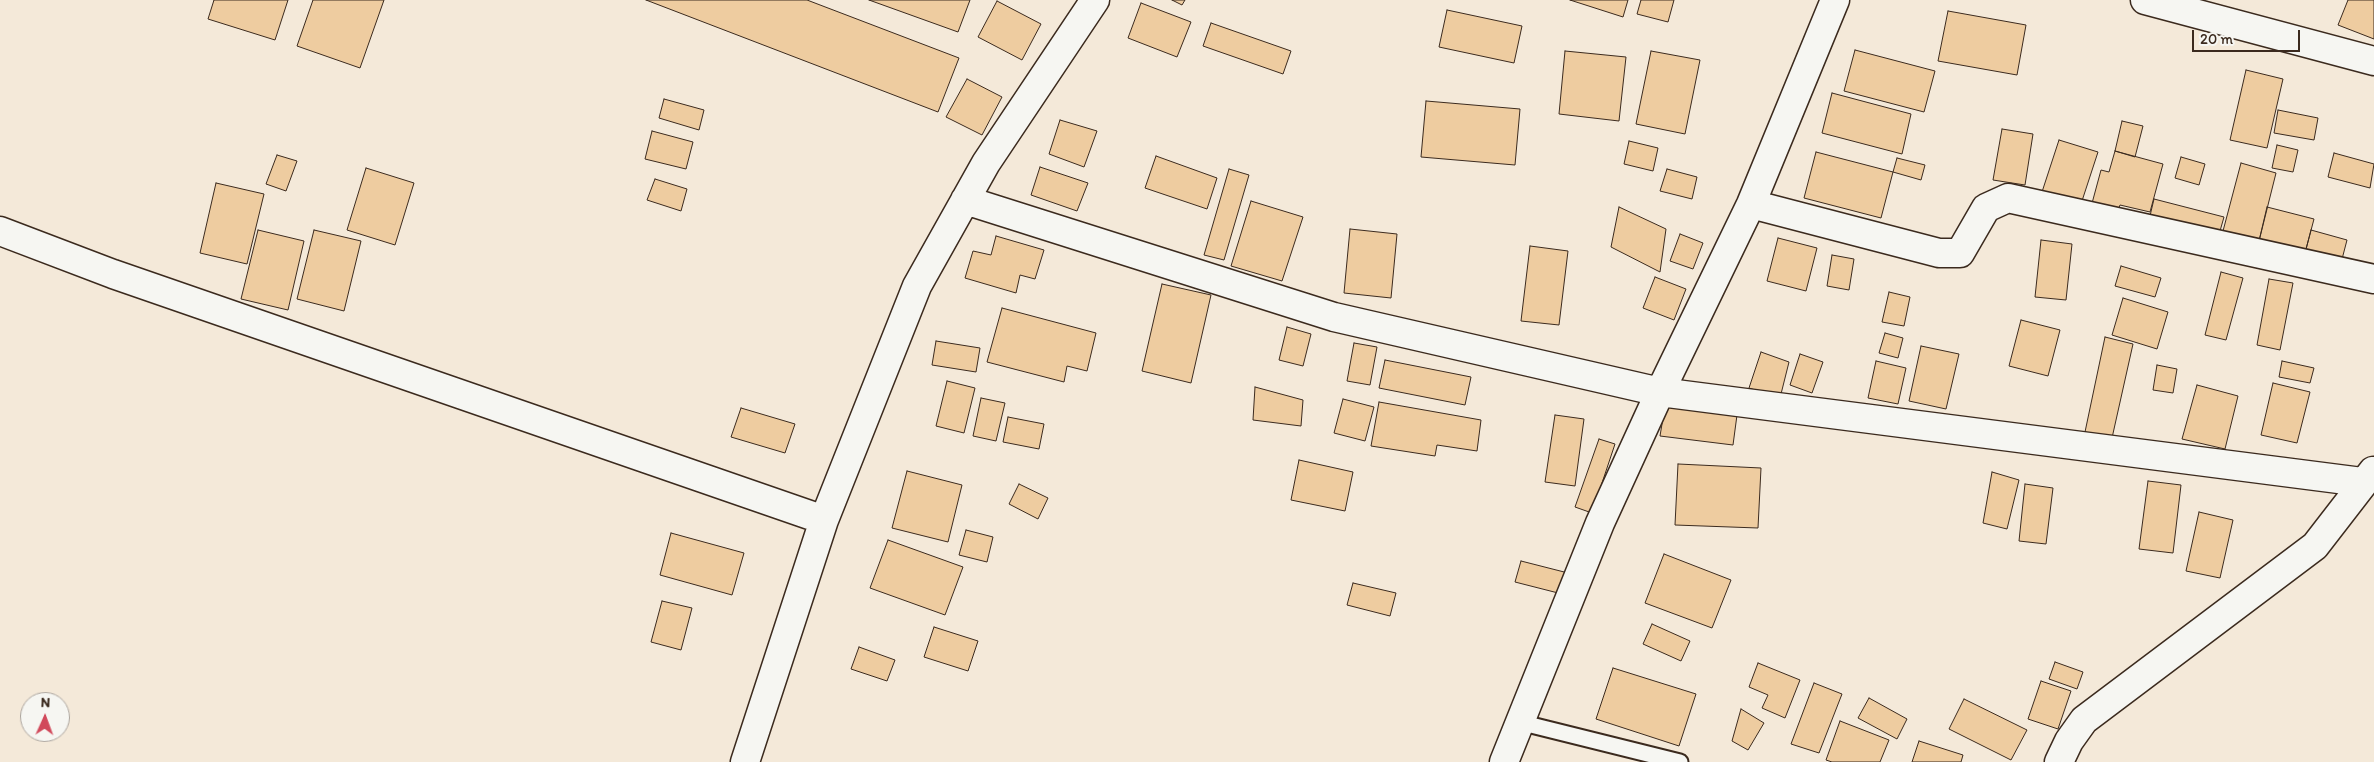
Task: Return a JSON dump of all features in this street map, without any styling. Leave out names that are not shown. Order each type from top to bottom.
[{"type":"street","points":[[745,762],[824,520],[917,286],[986,162],[1096,0]]},
{"type":"street","points":[[1504,762],[1600,523],[1660,392],[1751,204],[1835,0]]},
{"type":"street","points":[[2145,0],[2374,61]]},
{"type":"street","points":[[1751,204],[1939,253],[1960,253],[1986,208],[2008,198],[2374,279]]},
{"type":"street","points":[[965,200],[1334,317],[1660,392],[2368,476]]},
{"type":"street","points":[[0,231],[113,274],[824,520]]},
{"type":"street","points":[[2059,762],[2069,741],[2084,720],[2315,546],[2368,476]]},
{"type":"lane","points":[[1519,722],[1680,762]]},
{"type":"building","points":[[214,0],[288,0],[275,40],[208,19]]},
{"type":"building","points":[[313,0],[384,0],[360,68],[297,46]]},
{"type":"building","points":[[646,0],[807,0],[959,58],[938,112]]},
{"type":"building","points":[[869,0],[970,0],[958,32]]},
{"type":"building","points":[[1172,0],[1185,0],[1182,5]]},
{"type":"building","points":[[1570,0],[1628,0],[1623,17]]},
{"type":"building","points":[[1641,0],[1674,0],[1668,22],[1637,14]]},
{"type":"building","points":[[2348,0],[2374,0],[2374,39],[2338,25]]},
{"type":"building","points":[[997,1],[1041,24],[1022,60],[978,37]]},
{"type":"building","points":[[1141,3],[1191,22],[1177,57],[1128,38]]},
{"type":"building","points":[[1447,10],[1522,26],[1514,63],[1439,47]]},
{"type":"building","points":[[1948,11],[2026,25],[2017,75],[1938,61]]},
{"type":"building","points":[[1211,23],[1291,51],[1283,74],[1203,46]]},
{"type":"building","points":[[1855,50],[1935,71],[1924,112],[1844,91]]},
{"type":"building","points":[[1565,51],[1626,57],[1619,121],[1559,114]]},
{"type":"building","points":[[1651,51],[1700,60],[1685,134],[1636,124]]},
{"type":"building","points":[[2246,70],[2283,79],[2267,148],[2230,140]]},
{"type":"building","points":[[967,79],[1002,97],[982,135],[946,117]]},
{"type":"building","points":[[1832,93],[1911,114],[1902,154],[1822,133]]},
{"type":"building","points":[[664,99],[704,110],[699,130],[659,118]]},
{"type":"building","points":[[1426,101],[1520,109],[1515,165],[1421,157]]},
{"type":"building","points":[[2278,110],[2318,118],[2314,140],[2274,133]]},
{"type":"building","points":[[1060,120],[1097,131],[1084,167],[1049,154]]},
{"type":"building","points":[[2122,121],[2143,126],[2135,157],[2115,151]]},
{"type":"building","points":[[2002,129],[2033,134],[2025,185],[1993,180]]},
{"type":"building","points":[[652,131],[693,142],[686,169],[645,159]]},
{"type":"building","points":[[2059,140],[2098,152],[2080,207],[2041,195]]},
{"type":"building","points":[[1629,141],[1658,148],[1653,171],[1624,164]]},
{"type":"building","points":[[2277,145],[2298,150],[2293,172],[2272,168]]},
{"type":"building","points":[[2115,151],[2163,164],[2150,212],[2120,205],[2117,213],[2091,207],[2101,170],[2109,172]]},
{"type":"building","points":[[1816,152],[1893,172],[1881,218],[1804,198]]},
{"type":"building","points":[[2334,153],[2374,164],[2370,188],[2328,177]]},
{"type":"building","points":[[277,155],[297,161],[286,191],[266,184]]},
{"type":"building","points":[[1156,156],[1217,178],[1207,209],[1145,188]]},
{"type":"building","points":[[2181,157],[2205,164],[2199,185],[2175,178]]},
{"type":"building","points":[[1897,158],[1925,165],[1921,180],[1893,172]]},
{"type":"building","points":[[2241,163],[2276,173],[2259,241],[2223,231]]},
{"type":"building","points":[[1040,167],[1088,183],[1077,211],[1031,195]]},
{"type":"building","points":[[366,168],[414,183],[395,245],[347,230]]},
{"type":"building","points":[[1229,169],[1249,175],[1224,260],[1204,255]]},
{"type":"building","points":[[1667,169],[1697,177],[1692,199],[1660,191]]},
{"type":"building","points":[[655,179],[687,189],[681,211],[647,200]]},
{"type":"building","points":[[216,183],[264,194],[247,264],[200,253]]},
{"type":"building","points":[[2154,199],[2224,217],[2218,238],[2149,220]]},
{"type":"building","points":[[1251,201],[1303,217],[1282,281],[1231,266]]},
{"type":"building","points":[[1619,207],[1666,229],[1660,272],[1611,247]]},
{"type":"building","points":[[2267,207],[2314,219],[2305,253],[2259,241]]},
{"type":"building","points":[[1350,229],[1397,234],[1391,298],[1344,293]]},
{"type":"building","points":[[258,230],[304,241],[288,310],[241,299]]},
{"type":"building","points":[[314,230],[361,241],[344,311],[297,299]]},
{"type":"building","points":[[2311,230],[2347,240],[2341,263],[2305,253]]},
{"type":"building","points":[[1680,234],[1703,243],[1693,269],[1670,261]]},
{"type":"building","points":[[996,236],[1044,250],[1035,279],[1020,275],[1016,293],[965,278],[973,251],[991,255]]},
{"type":"building","points":[[1778,238],[1817,248],[1806,291],[1767,281]]},
{"type":"building","points":[[2041,240],[2072,244],[2066,300],[2035,297]]},
{"type":"building","points":[[1530,246],[1568,251],[1559,325],[1521,321]]},
{"type":"building","points":[[1832,255],[1854,259],[1849,290],[1827,286]]},
{"type":"building","points":[[2121,266],[2161,278],[2155,297],[2115,286]]},
{"type":"building","points":[[2221,272],[2243,278],[2226,340],[2205,335]]},
{"type":"building","points":[[1655,277],[1686,289],[1674,320],[1643,308]]},
{"type":"building","points":[[2269,279],[2293,283],[2280,350],[2257,345]]},
{"type":"building","points":[[1162,284],[1211,295],[1191,383],[1142,371]]},
{"type":"building","points":[[1889,292],[1910,297],[1904,326],[1882,322]]},
{"type":"building","points":[[2123,298],[2168,312],[2157,349],[2112,335]]},
{"type":"building","points":[[1002,308],[1096,333],[1087,371],[1067,366],[1064,382],[987,362]]},
{"type":"building","points":[[2021,320],[2060,330],[2048,376],[2009,366]]},
{"type":"building","points":[[1287,327],[1311,334],[1303,366],[1279,360]]},
{"type":"building","points":[[1885,333],[1903,338],[1898,358],[1879,353]]},
{"type":"building","points":[[2105,337],[2133,344],[2112,438],[2085,432]]},
{"type":"building","points":[[936,341],[980,348],[976,372],[932,365]]},
{"type":"building","points":[[1354,343],[1377,347],[1370,385],[1347,381]]},
{"type":"building","points":[[1921,346],[1959,354],[1946,409],[1909,401]]},
{"type":"building","points":[[1761,352],[1789,362],[1780,398],[1749,388]]},
{"type":"building","points":[[1800,354],[1823,362],[1812,393],[1790,385]]},
{"type":"building","points":[[1385,360],[1471,377],[1465,405],[1379,388]]},
{"type":"building","points":[[1876,361],[1906,368],[1898,404],[1868,398]]},
{"type":"building","points":[[2282,361],[2314,368],[2310,383],[2279,377]]},
{"type":"building","points":[[2157,365],[2177,369],[2173,393],[2153,390]]},
{"type":"building","points":[[947,381],[975,388],[964,433],[936,426]]},
{"type":"building","points":[[2273,383],[2310,392],[2297,443],[2261,435]]},
{"type":"building","points":[[2197,385],[2238,396],[2225,449],[2182,439]]},
{"type":"building","points":[[1255,387],[1303,400],[1301,426],[1253,420]]},
{"type":"building","points":[[981,398],[1005,403],[996,441],[973,436]]},
{"type":"building","points":[[1343,399],[1374,407],[1365,441],[1334,433]]},
{"type":"building","points":[[1379,402],[1481,420],[1477,451],[1437,445],[1435,456],[1371,446]]},
{"type":"building","points":[[1665,406],[1737,415],[1733,445],[1660,436]]},
{"type":"building","points":[[741,408],[795,424],[785,453],[731,437]]},
{"type":"building","points":[[1555,415],[1584,419],[1575,486],[1545,482]]},
{"type":"building","points":[[1008,417],[1044,424],[1039,449],[1003,442]]},
{"type":"building","points":[[1599,439],[1615,444],[1592,513],[1575,507]]},
{"type":"building","points":[[1299,460],[1353,472],[1345,511],[1291,500]]},
{"type":"building","points":[[1678,464],[1761,468],[1758,528],[1675,525]]},
{"type":"building","points":[[907,471],[962,485],[948,542],[892,528]]},
{"type":"building","points":[[1992,472],[2019,480],[2007,529],[1983,523]]},
{"type":"building","points":[[2148,481],[2181,485],[2173,553],[2139,549]]},
{"type":"building","points":[[1019,484],[1048,498],[1038,519],[1009,504]]},
{"type":"building","points":[[2025,484],[2053,488],[2046,544],[2019,541]]},
{"type":"building","points":[[2199,512],[2233,520],[2220,578],[2186,571]]},
{"type":"building","points":[[966,530],[993,537],[987,562],[959,555]]},
{"type":"building","points":[[671,533],[744,553],[732,595],[660,575]]},
{"type":"building","points":[[888,540],[963,567],[945,615],[870,588]]},
{"type":"building","points":[[1664,554],[1731,580],[1712,628],[1645,603]]},
{"type":"building","points":[[1521,561],[1572,574],[1566,595],[1515,582]]},
{"type":"building","points":[[1353,583],[1396,593],[1390,616],[1347,605]]},
{"type":"building","points":[[662,601],[692,608],[681,650],[651,642]]},
{"type":"building","points":[[1652,624],[1690,641],[1681,661],[1643,644]]},
{"type":"building","points":[[934,627],[978,641],[968,671],[924,657]]},
{"type":"building","points":[[859,647],[895,660],[887,681],[851,669]]},
{"type":"building","points":[[2055,662],[2083,672],[2077,689],[2049,679]]},
{"type":"building","points":[[1758,663],[1800,680],[1785,718],[1762,708],[1768,695],[1749,687]]},
{"type":"building","points":[[1613,668],[1696,694],[1679,746],[1596,719]]},
{"type":"building","points":[[2041,681],[2071,691],[2058,729],[2028,719]]},
{"type":"building","points":[[1814,683],[1842,694],[1819,753],[1791,744]]},
{"type":"building","points":[[1869,698],[1907,719],[1897,739],[1858,718]]},
{"type":"building","points":[[1964,699],[2027,730],[2011,760],[1949,729]]},
{"type":"building","points":[[1741,709],[1764,723],[1748,750],[1732,741]]},
{"type":"building","points":[[1840,721],[1889,740],[1880,762],[1832,762],[1826,760]]},
{"type":"building","points":[[1919,741],[1963,755],[1961,762],[1912,762]]}]
